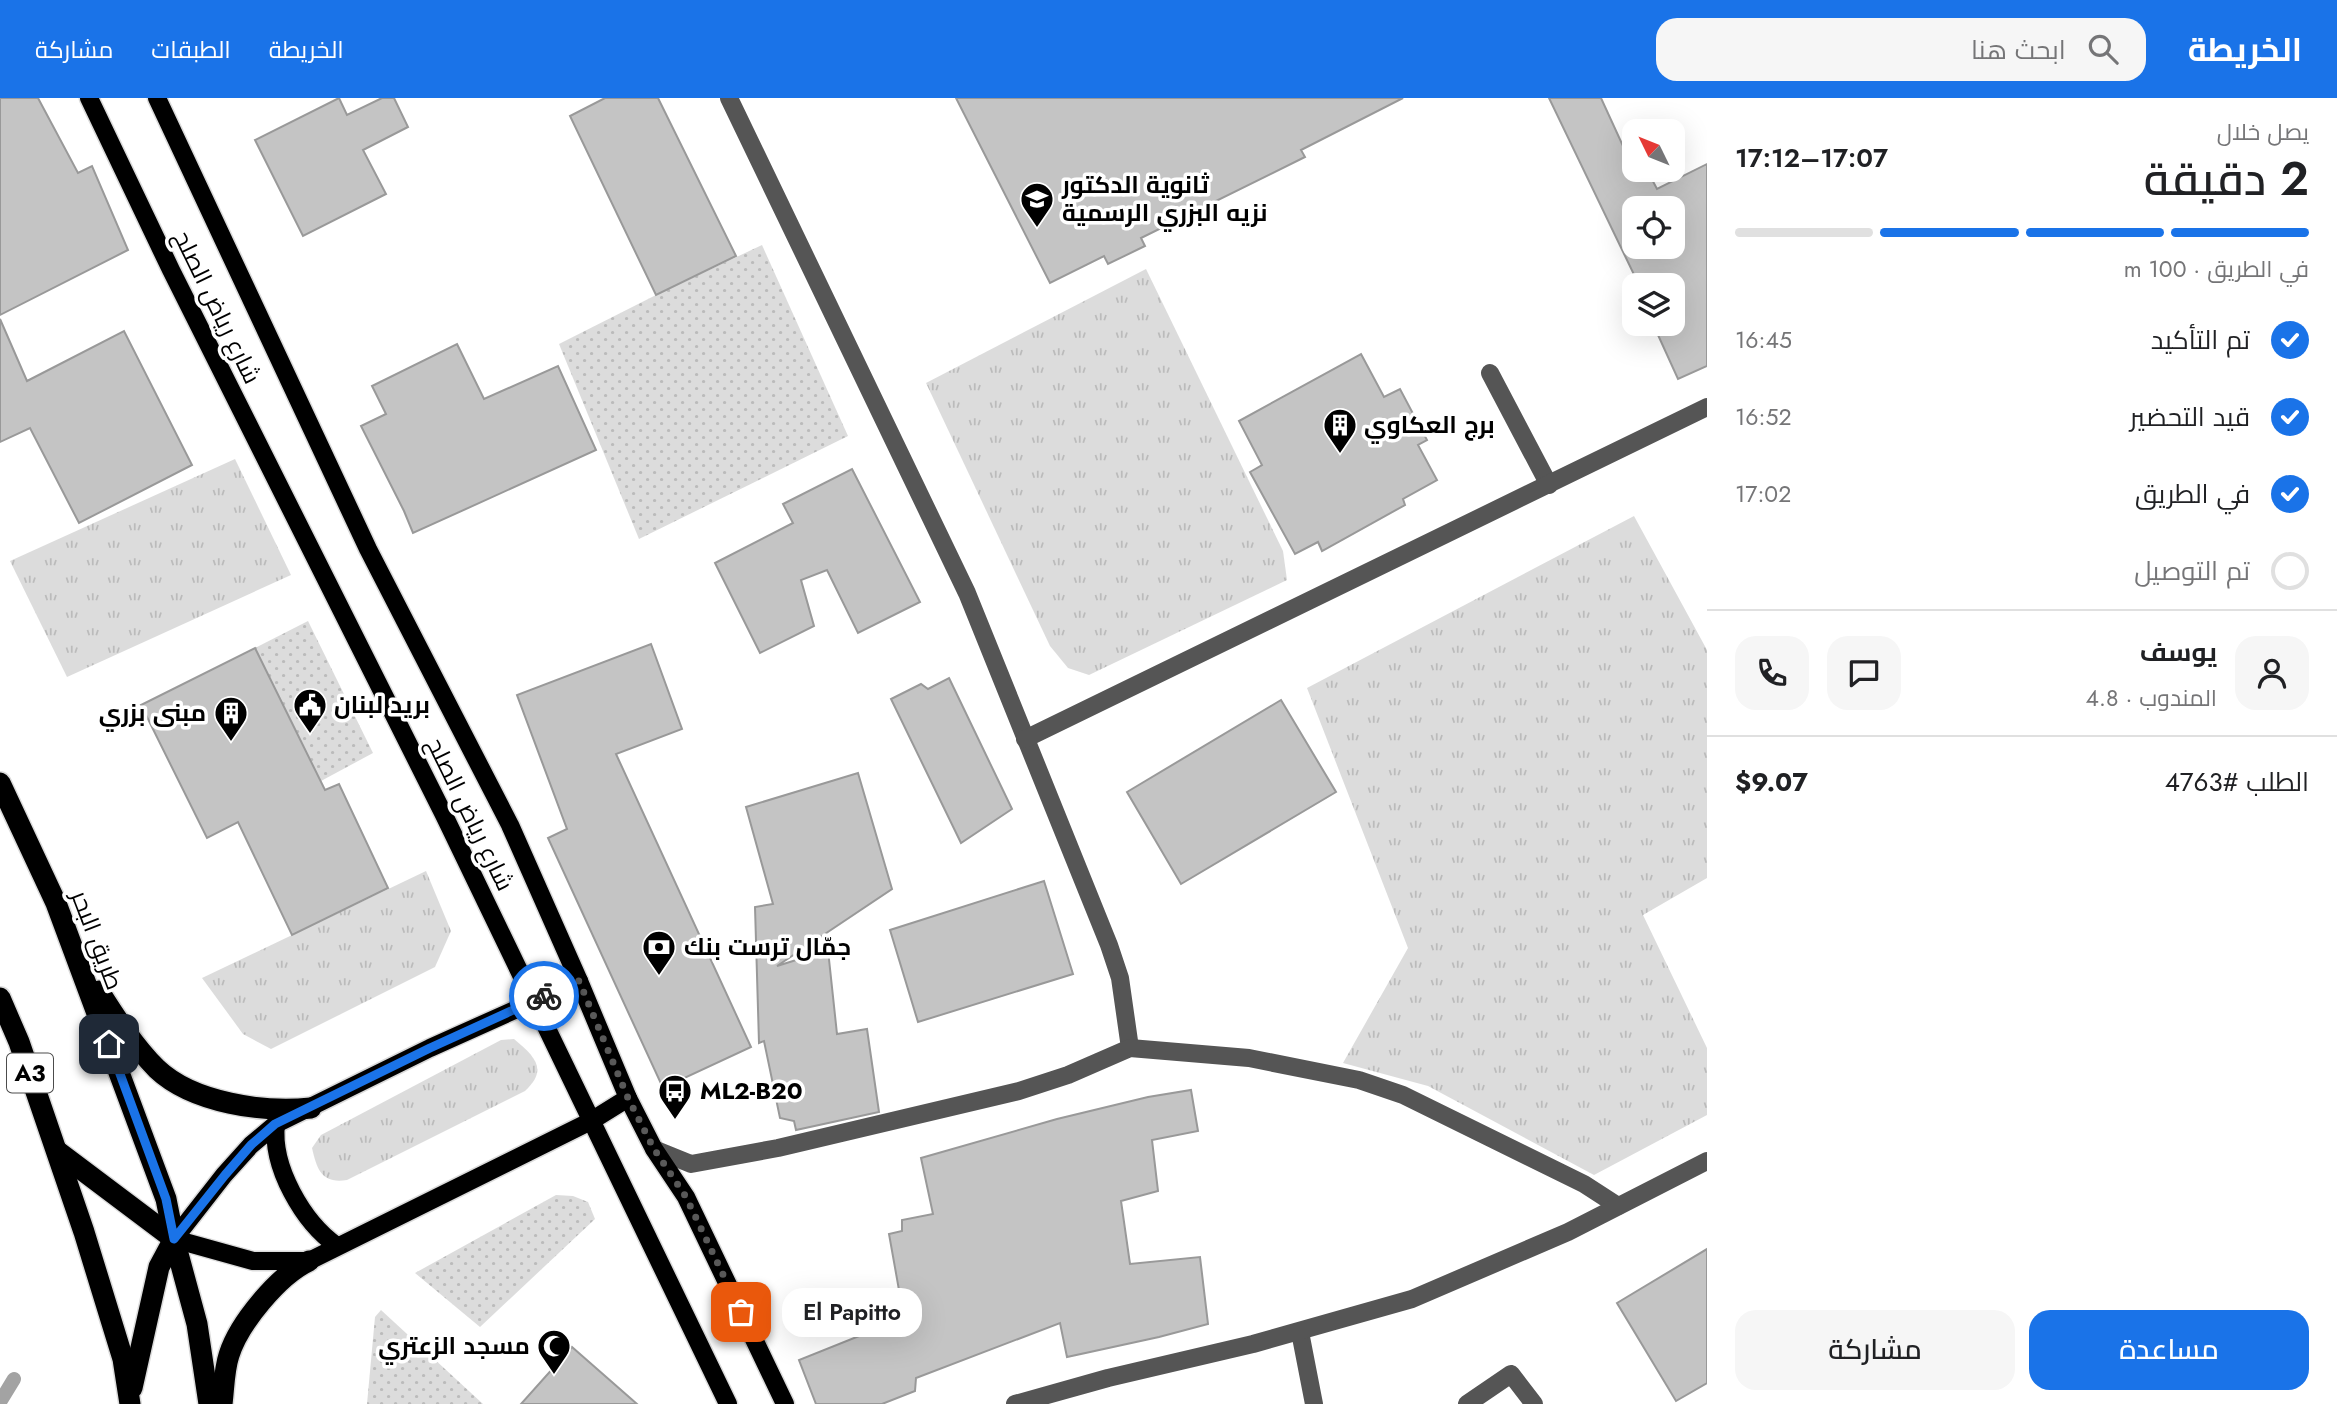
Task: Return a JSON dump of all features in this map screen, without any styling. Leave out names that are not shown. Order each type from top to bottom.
[{"type":"highway","name":"طريق البحر","points":[[0,783],[56,903],[166,1199],[197,1324],[209,1404]]},
{"type":"highway","points":[[72,946],[117,1020],[159,1071],[208,1097],[263,1109],[285,1111],[311,1108]]},
{"type":"highway","name":"A3","points":[[0,998],[19,1042],[85,1233],[119,1346],[130,1402]]},
{"type":"highway","points":[[56,1150],[174,1239],[159,1267],[130,1402]]},
{"type":"highway","points":[[222,1404],[229,1354],[237,1339],[257,1307],[275,1287],[298,1266],[309,1261]]},
{"type":"main road","name":"شارع رياض الصلح","points":[[89,98],[183,295],[444,815],[728,1404]]},
{"type":"main road","name":"شارع رياض الصلح","points":[[157,98],[368,549],[510,825],[628,1098],[654,1149],[686,1197],[785,1404]]},
{"type":"main road","points":[[579,981],[430,1048],[275,1124],[251,1145],[174,1239],[253,1261],[309,1261],[591,1121],[628,1098]]},
{"type":"main road","points":[[275,1124],[274,1137],[289,1190],[313,1222],[337,1247]]},
{"type":"street","points":[[729,98],[967,593],[1053,802],[1120,978],[1130,1048]]},
{"type":"street","points":[[1490,373],[1549,485]]},
{"type":"street","points":[[1025,739],[1707,407]]},
{"type":"street","points":[[654,1149],[691,1164],[778,1148],[1019,1091],[1068,1075],[1130,1048],[1249,1058],[1359,1080],[1403,1095],[1573,1179],[1618,1206]]},
{"type":"street","points":[[1015,1404],[1108,1378],[1300,1332],[1412,1299],[1513,1257],[1707,1161]]},
{"type":"street","points":[[1300,1332],[1314,1404]]},
{"type":"street","points":[[1467,1404],[1511,1374],[1534,1404]]},
{"type":"green space","points":[[762,245],[848,436],[639,539],[559,344]]},
{"type":"green space","points":[[1146,269],[1283,551],[1287,580],[1089,675],[1068,668],[1050,646],[926,383]]},
{"type":"green space","points":[[235,459],[291,575],[67,677],[10,561]]},
{"type":"green space","points":[[1634,516],[1707,650],[1707,878],[1643,915],[1707,1048],[1707,1115],[1594,1175],[1428,1086],[1343,1063],[1408,948],[1307,688]]},
{"type":"green space","points":[[308,621],[373,753],[321,781],[255,648]]},
{"type":"green space","points":[[426,871],[451,931],[435,967],[271,1049],[243,1034],[202,978]]},
{"type":"green space","points":[[514,1039],[528,1051],[536,1063],[536,1076],[525,1091],[347,1180],[332,1180],[322,1174],[312,1148],[321,1135],[501,1040]]},
{"type":"green space","points":[[556,1195],[573,1196],[588,1202],[595,1219],[480,1327],[415,1273]]},
{"type":"green space","points":[[381,1310],[483,1404],[367,1404],[375,1317]]},
{"type":"building","points":[[0,98],[38,98],[78,173],[92,166],[128,250],[0,315]]},
{"type":"building","points":[[339,98],[347,115],[382,98],[394,98],[408,127],[363,150],[386,194],[303,236],[255,140]]},
{"type":"building","points":[[605,98],[658,98],[736,256],[656,295],[570,116]]},
{"type":"building","points":[[956,98],[1403,98],[1301,150],[1305,157],[1141,238],[1145,246],[1108,264],[1104,256],[1050,283]]},
{"type":"building","points":[[1549,98],[1601,98],[1622,144],[1622,182],[1653,182],[1657,189],[1671,182],[1685,182],[1685,175],[1707,164],[1707,366],[1678,379],[1658,336],[1685,336],[1685,273],[1633,273],[1626,259],[1685,259],[1685,196],[1622,196],[1622,250]]},
{"type":"building","points":[[0,319],[27,381],[124,331],[192,465],[79,523],[30,428],[0,442]]},
{"type":"building","points":[[457,344],[484,399],[558,366],[596,450],[413,533],[361,426],[386,414],[372,386]]},
{"type":"building","name":"برج العكاوي","points":[[1361,354],[1384,397],[1400,389],[1427,440],[1418,445],[1437,480],[1403,499],[1405,505],[1322,551],[1318,542],[1295,554],[1250,472],[1262,465],[1239,421]]},
{"type":"building","points":[[852,469],[920,602],[858,633],[827,570],[801,580],[814,626],[760,653],[715,563],[793,523],[783,504]]},
{"type":"building","points":[[651,644],[682,729],[616,754],[751,1047],[663,1088],[548,838],[567,829],[517,695]]},
{"type":"building","points":[[255,648],[325,790],[339,784],[388,888],[292,935],[238,822],[207,838],[141,705]]},
{"type":"building","points":[[949,678],[1012,809],[961,843],[891,699],[921,684],[928,689]]},
{"type":"building","points":[[1281,700],[1336,792],[1181,884],[1127,792]]},
{"type":"building","points":[[858,773],[892,889],[777,966],[828,950],[837,1034],[867,1029],[879,1112],[796,1130],[794,1121],[780,1118],[764,1041],[759,1043],[755,907],[773,904],[746,807]]},
{"type":"building","points":[[1044,881],[1073,974],[918,1022],[890,930]]},
{"type":"building","points":[[1191,1090],[1198,1131],[1152,1140],[1158,1191],[1121,1201],[1130,1264],[1200,1257],[1208,1324],[1067,1357],[1060,1323],[916,1378],[915,1391],[882,1404],[816,1404],[799,1360],[904,1318],[889,1234],[902,1231],[902,1220],[933,1214],[921,1158],[1057,1119],[1148,1097]]},
{"type":"building","points":[[1707,1249],[1707,1383],[1676,1401],[1617,1303]]},
{"type":"building","name":"مسجد الزعتري","points":[[572,1347],[637,1404],[521,1404]]},
{"type":"waterway","points":[[0,1402],[14,1379]]},
{"type":"way so far","points":[[544,996],[579,981],[628,1098],[654,1149],[686,1197],[741,1312]]},
{"type":"place","name":"ثانوية الدكتور نزيه البزري الرسمية","points":[[1037,229]]},
{"type":"place","name":"برج العكاوي","points":[[1340,455]]},
{"type":"place","name":"بريد لبنان","points":[[310,735]]},
{"type":"place","name":"مبنى بزري","points":[[231,743]]},
{"type":"place","name":"جمّال ترست بنك","points":[[659,977]]},
{"type":"place","name":"ML2-B20","points":[[675,1121]]},
{"type":"place","name":"El Papitto","points":[[741,1312]]},
{"type":"place","name":"مسجد الزعتري","points":[[554,1376]]},
{"type":"route","points":[[109,1044],[166,1199],[174,1239],[251,1145],[275,1124],[544,996]]}]
